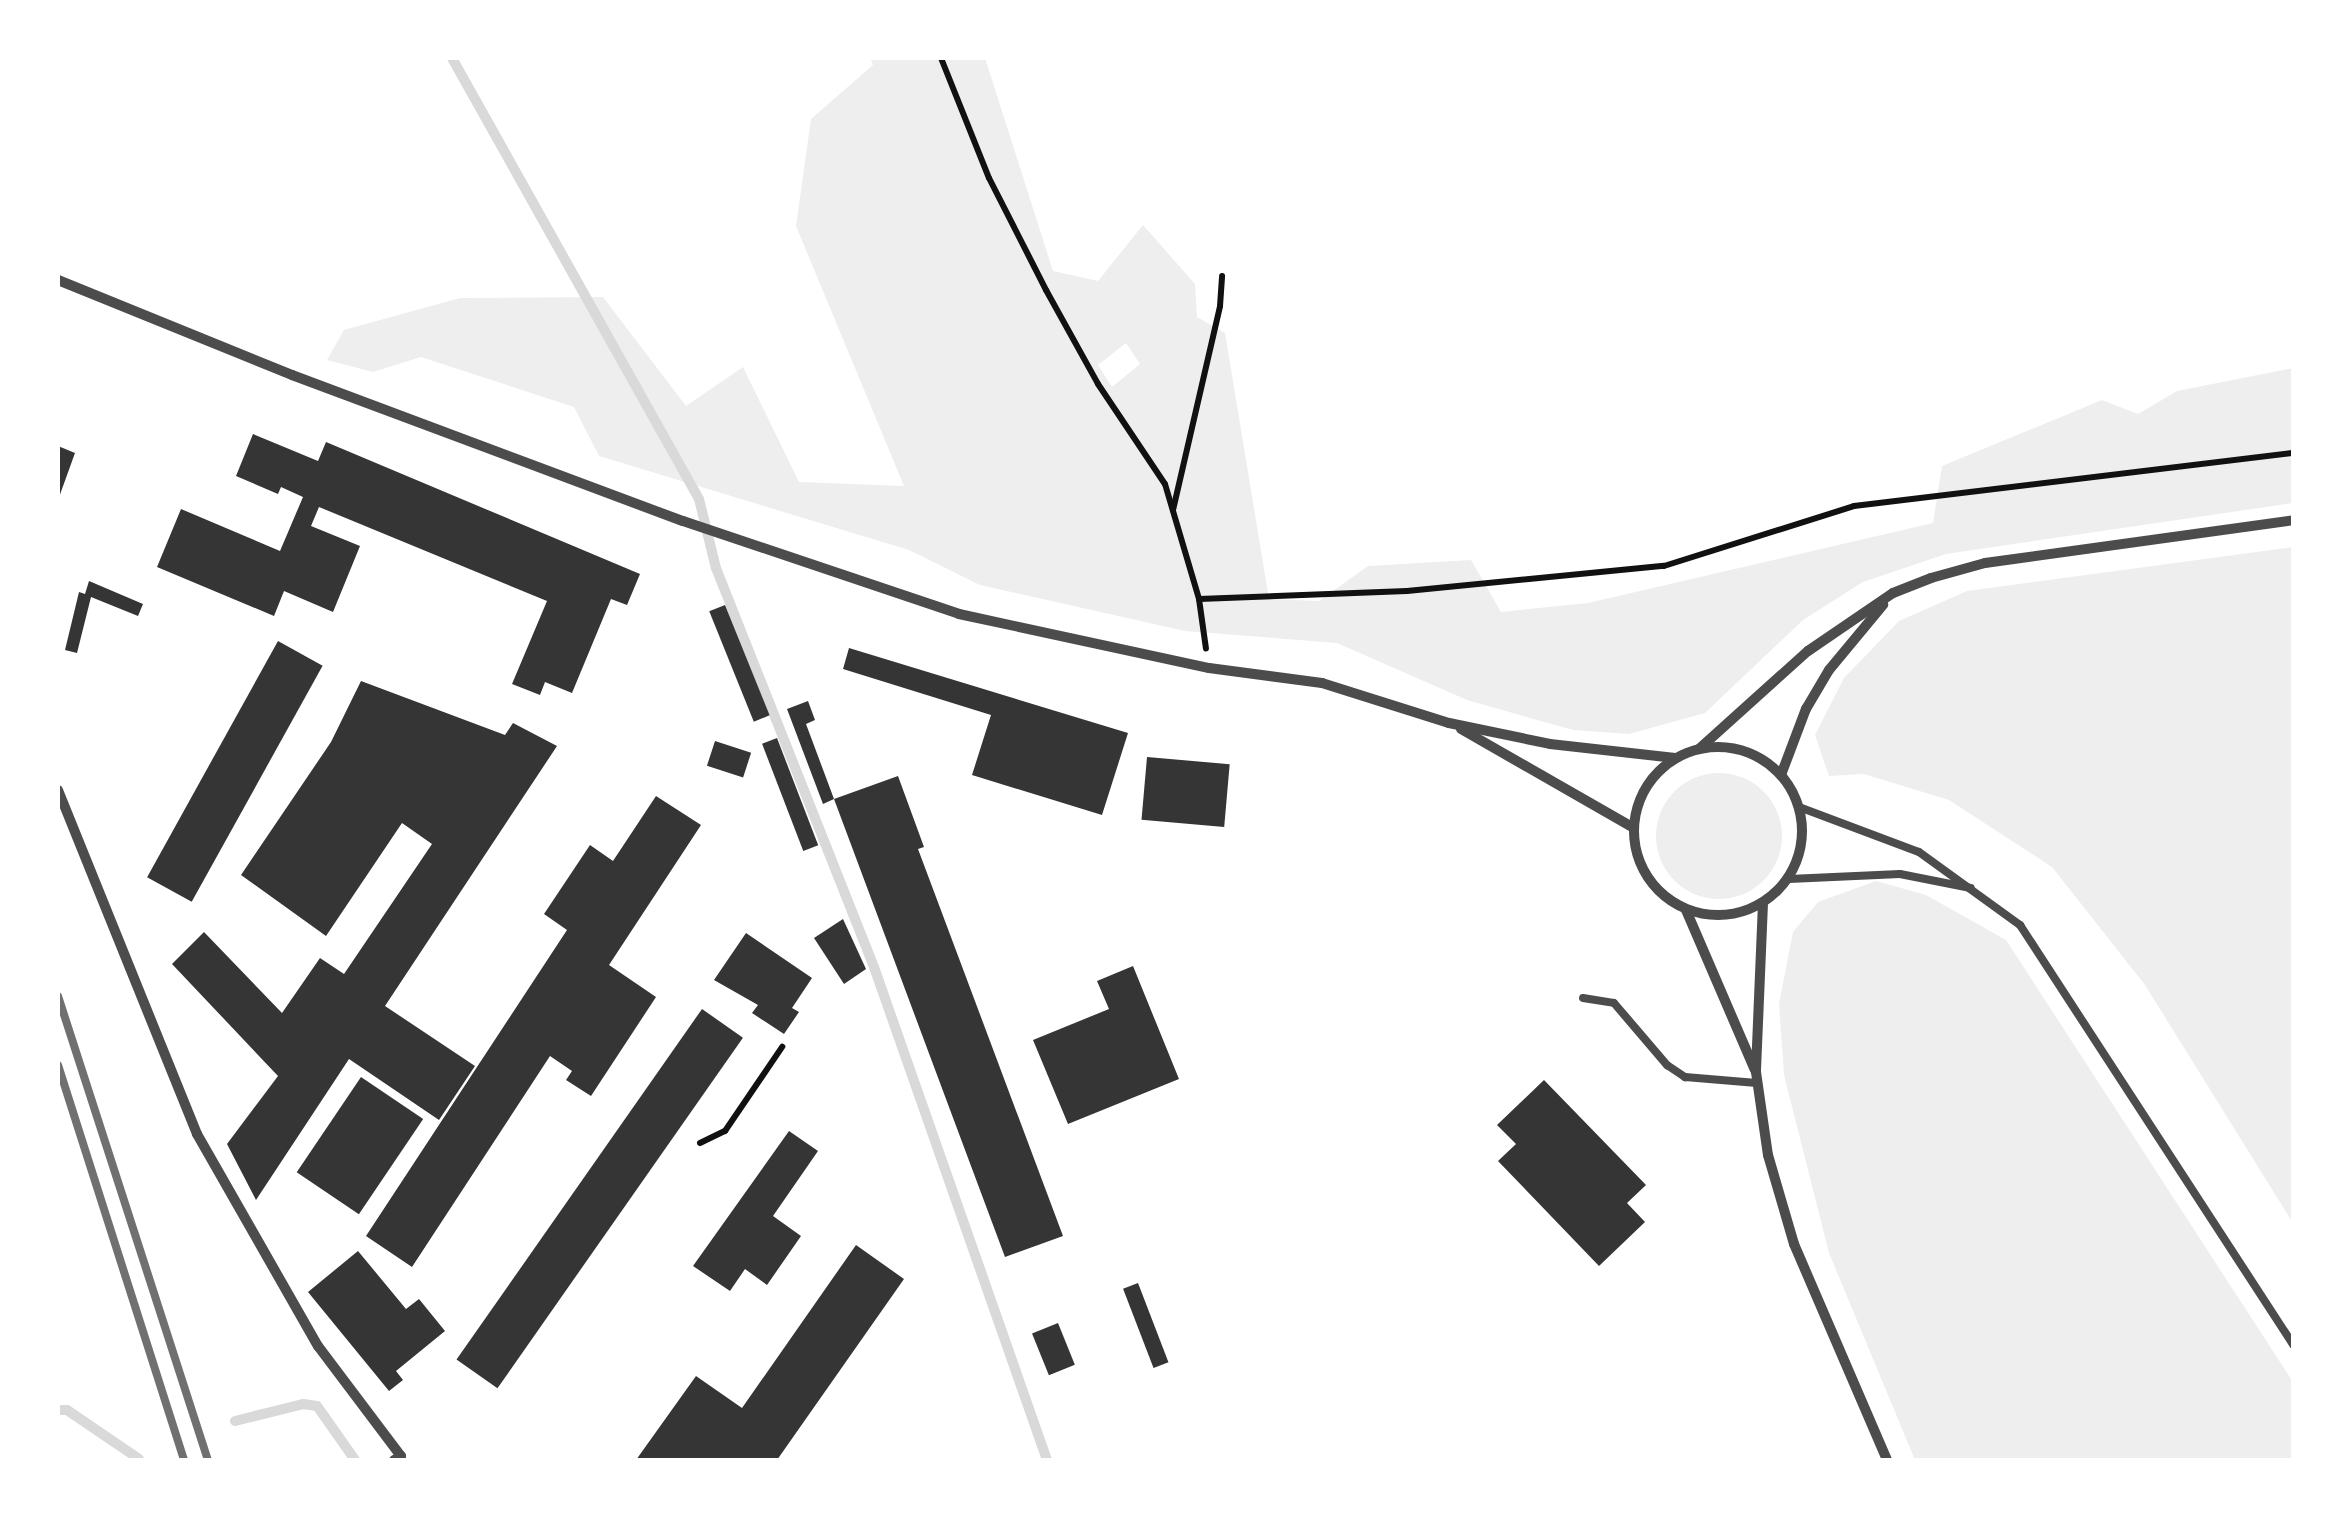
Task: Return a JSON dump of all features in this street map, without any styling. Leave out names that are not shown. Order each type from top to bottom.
[{"type":"street","points":[[58,280],[292,374],[683,521],[958,614],[1209,668],[1322,684],[1450,723],[1550,744],[1675,758]]},
{"type":"street","points":[[1699,749],[1808,651],[1893,593],[1986,563],[2294,520]]},
{"type":"street","points":[[1781,775],[1806,710],[1829,670],[1893,593]]},
{"type":"street","points":[[1450,723],[1634,828]]},
{"type":"street","points":[[1686,910],[1732,915],[1763,903],[1789,878],[1802,842],[1799,807],[1781,775],[1752,754],[1725,748],[1699,749],[1675,758],[1656,774],[1641,796],[1634,828],[1637,854],[1650,881],[1686,910],[1757,1078]]},
{"type":"street","points":[[58,790],[197,1134],[318,1346],[398,1458]]},
{"type":"street","points":[[1763,903],[1757,1078],[1768,1155],[1794,1244],[1887,1460]]},
{"type":"lane","points":[[1799,807],[1919,852],[2020,924],[2294,1346]]},
{"type":"lane","points":[[1789,878],[1900,874],[1975,889]]},
{"type":"lane","points":[[1583,998],[1614,1003],[1667,1065],[1685,1078],[1757,1078]]},
{"type":"path","points":[[941,58],[989,178],[1013,226],[1098,384],[1165,484],[1199,598],[1209,668]]},
{"type":"path","points":[[1173,512],[1220,306],[1222,276]]},
{"type":"path","points":[[1199,598],[1406,591],[1664,566],[1854,506],[2294,453]]},
{"type":"path","points":[[700,1143],[725,1131],[782,1047]]},
{"type":"shaded area","points":[[870,58],[985,58],[1053,271],[1098,281],[1143,225],[1195,284],[1197,317],[1225,333],[1269,599],[1319,601],[1368,566],[1471,560],[1501,612],[1588,603],[1933,523],[1942,466],[2102,400],[2138,414],[2177,391],[2293,368],[2293,503],[1946,554],[1863,582],[1803,620],[1705,713],[1629,734],[1573,730],[1467,700],[1337,643],[1185,631],[980,585],[909,550],[599,456],[574,407],[421,357],[373,372],[327,360],[344,330],[460,298],[603,297],[686,406],[743,367],[799,482],[904,486],[796,226],[811,119],[873,65]],"holes":[[[1126,343],[1140,364],[1112,387],[1098,365]]]},
{"type":"shaded area","points":[[2294,547],[2293,1223],[2145,985],[2052,867],[1949,800],[1864,774],[1829,776],[1815,735],[1844,678],[1899,621],[1967,591]]},
{"type":"shaded area","points":[[1719,773],[1743,778],[1763,792],[1777,812],[1782,836],[1777,860],[1763,880],[1743,894],[1719,899],[1695,894],[1675,880],[1661,860],[1656,836],[1661,812],[1675,792],[1695,778]]},
{"type":"shaded area","points":[[1876,881],[1926,895],[2006,940],[2293,1382],[2293,1460],[1915,1460],[1829,1253],[1784,1075],[1779,1004],[1793,932],[1818,902]]},
{"type":"building","points":[[253,434],[318,461],[326,442],[640,574],[627,605],[611,599],[572,693],[545,682],[540,695],[512,684],[547,601],[319,507],[311,526],[360,546],[333,612],[284,591],[274,616],[157,567],[181,509],[280,551],[303,497],[281,487],[278,494],[236,476]]},
{"type":"building","points":[[58,446],[75,453],[58,500]]},
{"type":"building","points":[[89,581],[143,604],[138,616],[91,597],[77,653],[65,650],[79,592],[85,594]]},
{"type":"building","points":[[725,605],[770,715],[754,722],[709,611]]},
{"type":"building","points":[[278,641],[323,666],[192,902],[147,877]]},
{"type":"building","points":[[849,648],[1128,733],[1102,815],[972,775],[991,715],[843,669]]},
{"type":"building","points":[[361,681],[505,735],[513,723],[557,746],[385,1006],[475,1066],[439,1120],[349,1059],[256,1200],[227,1144],[278,1076],[172,964],[204,932],[282,1013],[320,958],[344,974],[432,844],[402,823],[326,936],[241,875],[331,742]]},
{"type":"building","points":[[808,701],[815,720],[806,724],[834,799],[823,804],[787,709]]},
{"type":"building","points":[[777,738],[818,845],[803,851],[762,744]]},
{"type":"building","points":[[715,741],[751,753],[743,777],[707,766]]},
{"type":"building","points":[[1147,757],[1230,764],[1224,827],[1142,820]]},
{"type":"building","points":[[898,776],[924,847],[918,849],[1063,1236],[1005,1257],[834,799]]},
{"type":"building","points":[[656,796],[701,825],[609,965],[656,997],[591,1096],[566,1080],[572,1071],[550,1056],[412,1267],[366,1236],[567,930],[544,914],[590,845],[613,861]]},
{"type":"building","points":[[843,919],[866,969],[844,984],[814,938]]},
{"type":"building","points":[[746,933],[812,978],[792,1008],[799,1012],[784,1034],[752,1013],[758,1005],[714,980]]},
{"type":"building","points":[[1133,966],[1179,1079],[1068,1124],[1033,1040],[1109,1009],[1097,981]]},
{"type":"building","points":[[702,1009],[743,1038],[497,1388],[457,1360]]},
{"type":"building","points":[[361,1077],[423,1119],[359,1214],[297,1172]]},
{"type":"building","points":[[1544,1080],[1646,1185],[1627,1203],[1645,1222],[1599,1266],[1498,1161],[1516,1144],[1497,1125]]},
{"type":"building","points":[[789,1131],[818,1151],[773,1216],[801,1236],[767,1285],[745,1269],[730,1291],[693,1266]]},
{"type":"building","points":[[856,1245],[904,1279],[777,1460],[636,1460],[696,1376],[742,1408]]},
{"type":"building","points":[[358,1251],[406,1309],[419,1299],[445,1331],[396,1371],[403,1380],[389,1391],[308,1292]]},
{"type":"building","points":[[1138,1283],[1168,1362],[1154,1368],[1123,1289]]},
{"type":"building","points":[[1058,1323],[1075,1365],[1049,1375],[1032,1333]]},
{"type":"waterway","points":[[452,58],[699,499],[716,568],[874,967],[1047,1460]]},
{"type":"waterway","points":[[235,1421],[303,1404],[317,1406],[355,1460]]},
{"type":"waterway","points":[[58,1410],[67,1410],[139,1459]]},
{"type":"railway","points":[[58,996],[208,1460]]},
{"type":"railway","points":[[58,1065],[184,1460]]}]
